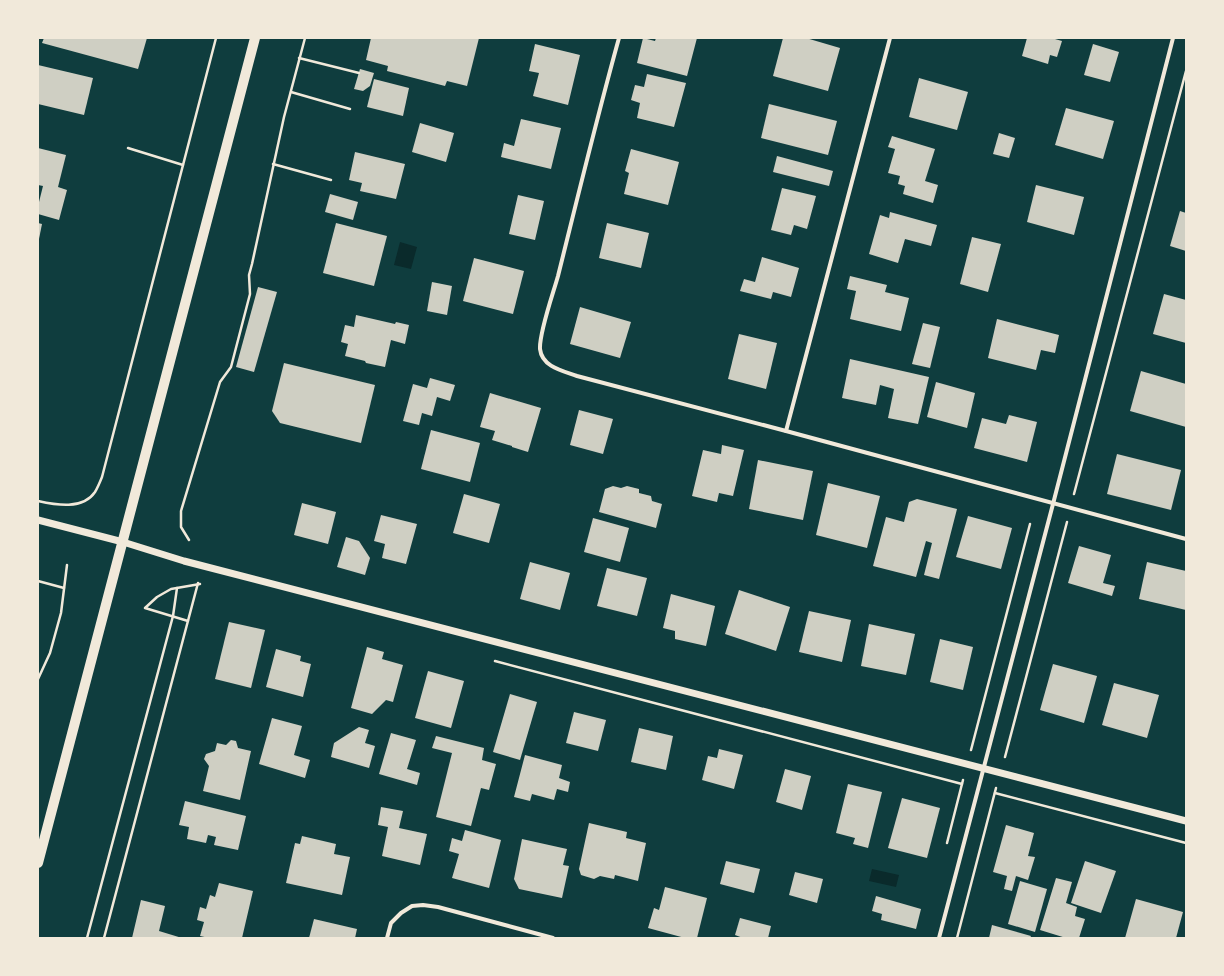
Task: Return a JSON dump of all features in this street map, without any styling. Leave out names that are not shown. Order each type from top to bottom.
[{"type":"main road","points":[[38,863],[255,38]]},
{"type":"street","points":[[618,38],[596,118],[542,334],[540,350],[545,361],[556,369],[577,376],[1186,539]]},
{"type":"street","points":[[786,431],[890,38]]},
{"type":"street","points":[[939,938],[1173,38]]},
{"type":"street","points":[[38,520],[123,542],[184,561],[1186,821]]},
{"type":"street","points":[[386,938],[391,923],[401,913],[412,906],[423,904],[553,938]]},
{"type":"path","points":[[38,501],[53,504],[70,504],[81,502],[94,493],[102,477],[216,38]]},
{"type":"path","points":[[189,540],[181,527],[181,511],[220,382],[231,367],[233,360],[250,294],[249,275],[299,58],[305,38]]},
{"type":"path","points":[[299,58],[359,73]]},
{"type":"path","points":[[291,92],[350,109]]},
{"type":"path","points":[[128,148],[183,165]]},
{"type":"path","points":[[274,164],[332,180]]},
{"type":"path","points":[[38,679],[50,653],[61,613],[67,565]]},
{"type":"path","points":[[38,581],[65,588]]},
{"type":"path","points":[[188,621],[145,608],[157,597],[171,589],[198,583],[205,585]]},
{"type":"path","points":[[104,938],[198,583]]},
{"type":"path","points":[[87,938],[173,616],[177,588]]},
{"type":"path","points":[[494,660],[962,784]]},
{"type":"path","points":[[995,793],[1186,843]]},
{"type":"water","points":[[400,242],[417,247],[411,269],[394,265]]},
{"type":"water","points":[[872,869],[899,875],[896,887],[869,881]]},
{"type":"building","points":[[44,38],[147,38],[138,69],[42,43]]},
{"type":"building","points":[[371,38],[479,38],[467,86],[447,81],[445,86],[387,71],[388,66],[366,60]]},
{"type":"building","points":[[643,38],[655,41],[656,38],[697,38],[687,76],[637,63]]},
{"type":"building","points":[[783,38],[806,38],[840,48],[828,91],[773,76]]},
{"type":"building","points":[[1027,38],[1055,38],[1062,41],[1057,57],[1050,55],[1048,64],[1022,56]]},
{"type":"building","points":[[535,44],[580,55],[568,105],[533,96],[539,73],[529,71]]},
{"type":"building","points":[[1093,44],[1119,52],[1110,82],[1084,75]]},
{"type":"building","points":[[38,65],[93,78],[84,115],[38,104]]},
{"type":"building","points":[[360,69],[374,73],[370,86],[363,91],[354,89]]},
{"type":"building","points":[[647,74],[686,83],[674,127],[637,118],[640,103],[631,100],[635,85],[644,87]]},
{"type":"building","points":[[919,78],[968,92],[957,130],[909,117]]},
{"type":"building","points":[[374,79],[409,88],[403,116],[367,107]]},
{"type":"building","points":[[769,104],[837,121],[828,155],[761,138]]},
{"type":"building","points":[[1066,108],[1114,121],[1103,159],[1055,145]]},
{"type":"building","points":[[521,119],[561,128],[551,169],[501,157],[504,143],[514,146]]},
{"type":"building","points":[[420,123],[454,133],[446,162],[412,152]]},
{"type":"building","points":[[999,133],[1015,138],[1009,158],[993,154]]},
{"type":"building","points":[[892,136],[935,149],[925,181],[938,185],[933,203],[903,194],[905,186],[898,184],[900,176],[888,173],[895,149],[888,147]]},
{"type":"building","points":[[38,148],[66,155],[58,187],[67,190],[59,220],[38,214],[38,206],[43,186],[38,185]]},
{"type":"building","points":[[631,149],[679,162],[668,205],[624,194],[629,173],[625,171]]},
{"type":"building","points":[[355,152],[405,164],[396,199],[360,191],[362,183],[349,180]]},
{"type":"building","points":[[777,156],[833,171],[829,186],[773,172]]},
{"type":"building","points":[[1036,185],[1084,197],[1074,235],[1027,222]]},
{"type":"building","points":[[782,188],[816,196],[807,229],[794,225],[791,235],[771,230]]},
{"type":"building","points":[[330,194],[358,202],[353,220],[325,212]]},
{"type":"building","points":[[518,195],[544,201],[535,240],[509,234]]},
{"type":"building","points":[[1180,211],[1186,213],[1186,251],[1170,246]]},
{"type":"building","points":[[890,212],[937,225],[931,246],[905,239],[898,263],[869,254],[880,215],[889,218]]},
{"type":"building","points":[[38,223],[42,224],[39,239],[38,239]]},
{"type":"building","points":[[336,223],[387,236],[374,286],[323,273]]},
{"type":"building","points":[[607,223],[649,233],[641,268],[599,258]]},
{"type":"building","points":[[972,237],[1001,244],[988,292],[960,284]]},
{"type":"building","points":[[762,257],[799,268],[791,297],[773,292],[771,299],[740,291],[744,279],[755,282]]},
{"type":"building","points":[[474,258],[524,271],[513,314],[463,301]]},
{"type":"building","points":[[850,276],[887,285],[885,292],[909,298],[901,331],[850,319],[856,291],[847,289]]},
{"type":"building","points":[[432,282],[452,286],[447,315],[427,311]]},
{"type":"building","points":[[258,287],[277,292],[254,372],[236,367]]},
{"type":"building","points":[[1164,294],[1186,300],[1186,343],[1153,334]]},
{"type":"building","points":[[580,307],[631,322],[620,358],[570,344]]},
{"type":"building","points":[[356,315],[395,324],[396,322],[409,325],[405,344],[391,340],[385,367],[345,356],[348,344],[341,342],[345,325],[354,327]]},
{"type":"building","points":[[997,319],[1059,335],[1055,353],[1041,350],[1036,370],[988,358]]},
{"type":"building","points":[[923,323],[940,327],[930,368],[912,364]]},
{"type":"building","points":[[739,334],[777,343],[766,389],[728,379]]},
{"type":"building","points":[[850,359],[929,377],[918,424],[888,418],[894,389],[880,385],[876,405],[842,398]]},
{"type":"building","points":[[284,363],[375,385],[361,443],[280,423],[272,411]]},
{"type":"building","points":[[1141,371],[1186,384],[1186,427],[1130,411]]},
{"type":"building","points":[[430,378],[455,385],[450,401],[437,397],[432,416],[422,413],[419,425],[403,421],[413,384],[427,388]]},
{"type":"building","points":[[936,382],[975,393],[967,428],[927,417]]},
{"type":"building","points":[[490,393],[541,408],[528,452],[492,440],[495,431],[480,427]]},
{"type":"building","points":[[579,410],[613,419],[603,454],[570,445]]},
{"type":"building","points":[[1009,415],[1037,422],[1027,462],[974,448],[982,418],[1006,424]]},
{"type":"building","points":[[431,430],[480,443],[470,482],[421,469]]},
{"type":"building","points":[[722,445],[744,450],[733,496],[719,493],[717,502],[692,496],[703,450],[721,454]]},
{"type":"building","points":[[1117,454],[1181,470],[1171,510],[1107,494]]},
{"type":"building","points":[[758,460],[813,471],[803,520],[749,509]]},
{"type":"building","points":[[828,483],[880,496],[867,548],[816,535]]},
{"type":"building","points":[[613,486],[621,488],[627,486],[639,489],[639,493],[651,496],[652,501],[662,504],[656,528],[599,512],[605,489]]},
{"type":"building","points":[[464,494],[500,504],[489,543],[453,533]]},
{"type":"building","points":[[917,499],[957,509],[939,579],[924,575],[932,543],[926,541],[916,577],[873,566],[886,517],[904,522],[909,502]]},
{"type":"building","points":[[302,503],[336,512],[328,544],[294,535]]},
{"type":"building","points":[[381,515],[417,524],[406,564],[382,558],[385,544],[374,541]]},
{"type":"building","points":[[968,516],[1012,528],[1001,569],[956,557]]},
{"type":"building","points":[[593,518],[629,528],[620,562],[584,552]]},
{"type":"building","points":[[346,537],[359,541],[370,558],[365,575],[337,567]]},
{"type":"building","points":[[1079,546],[1111,555],[1103,583],[1115,586],[1112,596],[1068,583]]},
{"type":"building","points":[[530,562],[570,573],[560,610],[520,599]]},
{"type":"building","points":[[1147,562],[1186,571],[1186,610],[1139,599]]},
{"type":"building","points":[[607,568],[647,578],[637,616],[597,606]]},
{"type":"building","points":[[739,590],[790,607],[776,651],[725,634]]},
{"type":"building","points":[[671,594],[715,606],[706,646],[675,639],[675,631],[663,628]]},
{"type":"building","points":[[809,611],[851,620],[842,662],[799,652]]},
{"type":"building","points":[[229,622],[265,630],[251,688],[215,679]]},
{"type":"building","points":[[869,624],[915,634],[906,675],[861,666]]},
{"type":"building","points":[[940,639],[973,647],[963,690],[930,682]]},
{"type":"building","points":[[367,647],[384,652],[382,659],[403,665],[393,702],[386,700],[372,714],[351,708]]},
{"type":"building","points":[[276,649],[301,656],[300,661],[311,664],[303,697],[266,687]]},
{"type":"building","points":[[1053,664],[1097,676],[1084,723],[1040,710]]},
{"type":"building","points":[[428,671],[464,681],[451,728],[415,718]]},
{"type":"building","points":[[1114,683],[1159,695],[1147,738],[1102,725]]},
{"type":"building","points":[[510,694],[537,702],[520,760],[493,752]]},
{"type":"building","points":[[574,712],[606,720],[598,751],[566,743]]},
{"type":"building","points":[[272,718],[302,726],[294,755],[310,760],[305,778],[259,764]]},
{"type":"building","points":[[359,727],[369,730],[365,743],[375,746],[369,768],[331,757],[334,743]]},
{"type":"building","points":[[639,728],[673,736],[666,770],[631,762]]},
{"type":"building","points":[[391,733],[416,740],[407,769],[420,773],[417,785],[379,774]]},
{"type":"building","points":[[436,736],[484,748],[482,760],[496,764],[489,790],[481,788],[471,826],[436,817],[452,753],[432,748]]},
{"type":"building","points":[[231,740],[236,741],[238,748],[251,751],[240,800],[203,791],[209,766],[204,759],[206,754],[215,751],[217,743],[226,745]]},
{"type":"building","points":[[719,749],[743,755],[734,789],[702,780],[708,756],[717,758]]},
{"type":"building","points":[[525,755],[562,765],[559,778],[570,782],[568,792],[557,789],[554,800],[532,794],[530,801],[514,797]]},
{"type":"building","points":[[785,769],[811,776],[802,810],[776,802]]},
{"type":"building","points":[[848,784],[882,792],[868,848],[853,844],[855,838],[836,833]]},
{"type":"building","points":[[902,798],[940,808],[927,858],[888,848]]},
{"type":"building","points":[[185,801],[246,816],[238,850],[214,845],[216,837],[208,835],[206,843],[187,839],[189,827],[179,825]]},
{"type":"building","points":[[381,807],[403,811],[399,828],[427,834],[420,865],[382,856],[388,827],[378,825]]},
{"type":"building","points":[[589,823],[627,832],[626,838],[646,843],[638,881],[615,875],[614,879],[600,876],[594,879],[581,875],[579,869]]},
{"type":"building","points":[[1006,825],[1034,833],[1028,856],[1035,857],[1028,880],[1016,876],[1012,891],[1004,889],[1007,876],[993,872]]},
{"type":"building","points":[[465,830],[501,840],[489,888],[452,878],[459,854],[449,851],[452,838],[462,841]]},
{"type":"building","points":[[302,836],[336,844],[334,854],[350,857],[342,895],[286,883],[295,843],[300,844]]},
{"type":"building","points":[[522,839],[567,849],[563,865],[569,866],[562,898],[519,889],[514,879]]},
{"type":"building","points":[[726,861],[760,869],[754,893],[720,884]]},
{"type":"building","points":[[1085,861],[1116,871],[1101,913],[1071,903]]},
{"type":"building","points":[[795,872],[823,879],[817,903],[789,895]]},
{"type":"building","points":[[1056,878],[1072,882],[1066,903],[1077,907],[1075,916],[1085,919],[1079,938],[1066,938],[1040,930]]},
{"type":"building","points":[[1020,881],[1047,889],[1035,932],[1008,924]]},
{"type":"building","points":[[219,883],[253,891],[242,938],[209,938],[200,936],[204,922],[197,920],[200,907],[206,909],[210,895],[215,897]]},
{"type":"building","points":[[665,887],[707,898],[697,938],[685,938],[648,928],[654,908],[659,910]]},
{"type":"building","points":[[876,896],[921,909],[916,929],[881,920],[882,914],[872,911]]},
{"type":"building","points":[[1136,899],[1183,912],[1176,938],[1125,938]]},
{"type":"building","points":[[141,900],[165,906],[159,931],[182,938],[132,938]]},
{"type":"building","points":[[740,918],[771,926],[768,938],[743,938],[735,935]]},
{"type":"building","points":[[314,919],[357,929],[355,938],[309,938]]},
{"type":"building","points":[[992,925],[1031,936],[1030,938],[989,938]]}]
